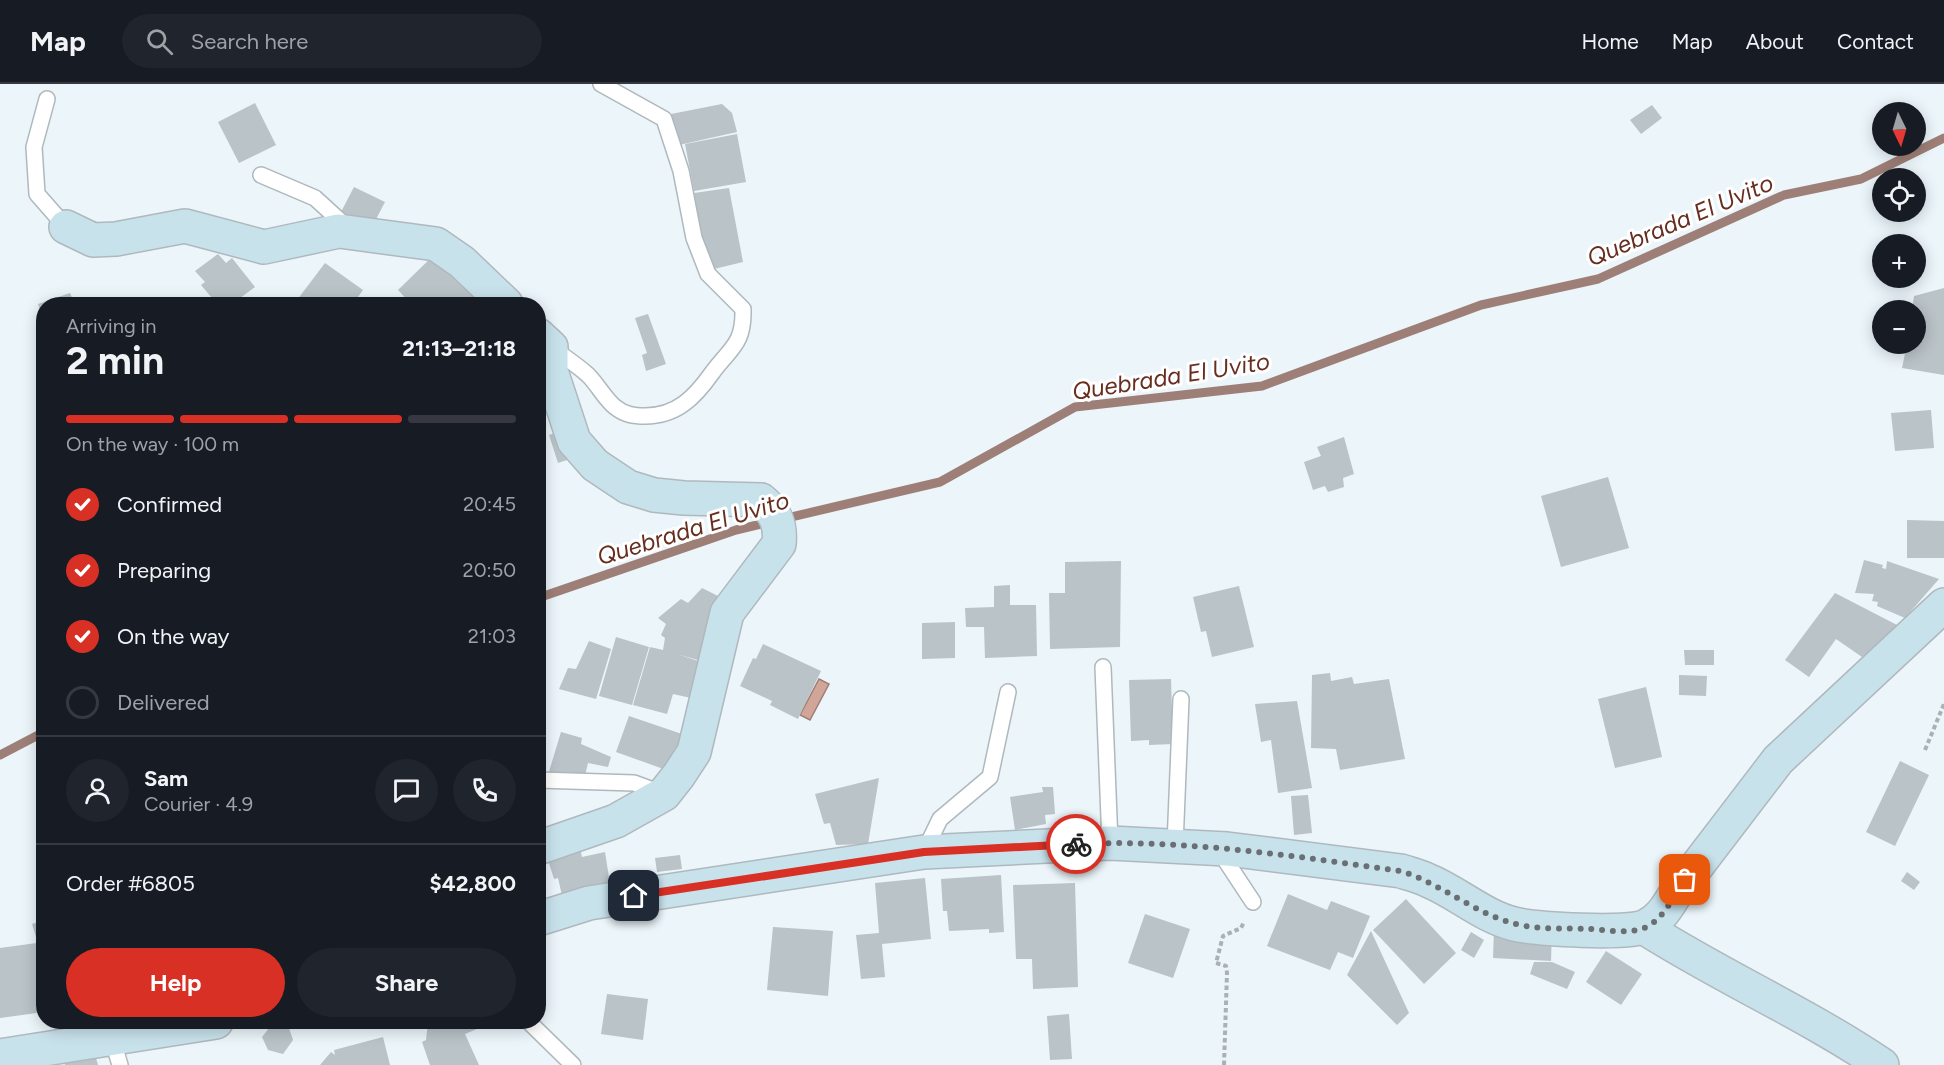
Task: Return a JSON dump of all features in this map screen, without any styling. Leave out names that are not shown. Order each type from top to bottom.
[{"type":"street","points":[[66,227],[93,240],[116,239],[185,226],[264,247],[339,231],[436,244],[462,262],[499,297]]},
{"type":"street","points":[[546,346],[551,371],[574,441],[596,465],[628,487],[654,495],[761,500],[772,510],[777,520],[779,544],[727,613],[694,752],[664,794],[616,820],[546,845]]},
{"type":"street","points":[[546,916],[589,903],[924,852],[1110,843],[1218,849],[1401,871],[1428,880],[1479,909],[1513,924],[1626,931],[1645,927],[1662,915],[1778,760],[1944,605]]},
{"type":"street","points":[[1645,927],[1693,958],[1851,1044],[1882,1065]]},
{"type":"street","points":[[0,1056],[116,1052],[193,1029]]},
{"type":"lane","points":[[546,342],[588,375],[615,407],[630,416],[657,416],[679,408],[698,393],[715,369],[732,352],[744,327],[743,309],[708,274],[694,238],[681,171],[664,119],[601,84]]},
{"type":"lane","points":[[47,99],[34,147],[37,194],[66,227]]},
{"type":"lane","points":[[261,175],[315,198],[353,233]]},
{"type":"lane","points":[[1103,667],[1110,843]]},
{"type":"lane","points":[[924,852],[940,819],[990,777],[1008,692]]},
{"type":"lane","points":[[1174,845],[1181,699]]},
{"type":"lane","points":[[546,780],[634,783],[664,794]]},
{"type":"lane","points":[[1218,849],[1253,902]]},
{"type":"lane","points":[[536,1029],[573,1065]]},
{"type":"path","points":[[1925,750],[1944,704]]},
{"type":"path","points":[[1224,1065],[1227,973],[1226,966],[1216,963],[1223,936],[1241,928],[1253,902]]},
{"type":"shaded area","points":[[819,679],[829,684],[810,720],[800,715]]},
{"type":"building","points":[[255,103],[276,145],[239,163],[218,122]]},
{"type":"building","points":[[722,104],[732,113],[737,132],[679,145],[671,114]]},
{"type":"building","points":[[1652,105],[1662,118],[1641,134],[1630,120]]},
{"type":"building","points":[[737,134],[746,182],[694,191],[685,144]]},
{"type":"building","points":[[354,187],[385,202],[372,227],[341,212]]},
{"type":"building","points":[[729,188],[743,262],[714,269],[703,242],[694,193]]},
{"type":"building","points":[[438,251],[475,297],[404,297],[398,290]]},
{"type":"building","points":[[218,254],[226,263],[232,258],[255,287],[241,297],[211,297],[201,285],[205,282],[195,271]]},
{"type":"building","points":[[325,263],[363,290],[358,297],[299,297]]},
{"type":"building","points":[[1944,288],[1944,375],[1902,368],[1905,354],[1926,354],[1926,300],[1913,300],[1914,296]]},
{"type":"building","points":[[70,293],[72,297],[58,297]]},
{"type":"building","points":[[648,314],[666,364],[646,371],[642,355],[647,353],[635,318]]},
{"type":"building","points":[[1931,410],[1934,448],[1895,451],[1891,413]]},
{"type":"building","points":[[564,430],[573,458],[558,463],[549,435]]},
{"type":"building","points":[[1344,437],[1354,474],[1343,478],[1344,487],[1328,492],[1325,486],[1313,490],[1304,462],[1321,456],[1317,447]]},
{"type":"building","points":[[1608,477],[1629,548],[1561,567],[1541,496]]},
{"type":"building","points":[[1907,520],[1944,521],[1944,558],[1907,558]]},
{"type":"building","points":[[1864,560],[1883,565],[1882,568],[1886,569],[1887,561],[1939,579],[1905,618],[1877,606],[1878,602],[1872,601],[1874,594],[1855,593]]},
{"type":"building","points":[[1121,561],[1120,647],[1050,649],[1049,593],[1065,593],[1065,562]]},
{"type":"building","points":[[1010,585],[1010,605],[1036,605],[1037,656],[985,658],[984,627],[966,627],[965,608],[994,607],[994,586]]},
{"type":"building","points":[[1239,586],[1254,647],[1212,657],[1206,631],[1201,632],[1193,597]]},
{"type":"building","points":[[702,588],[724,599],[701,661],[677,654],[701,662],[691,698],[673,694],[667,714],[633,705],[650,647],[663,650],[665,638],[661,635],[666,624],[658,618],[681,599],[688,603]]},
{"type":"building","points":[[1835,593],[1899,626],[1862,657],[1836,639],[1809,677],[1785,660]]},
{"type":"building","points":[[955,622],[955,658],[922,659],[922,623]]},
{"type":"building","points":[[616,637],[649,647],[632,705],[599,696]]},
{"type":"building","points":[[589,641],[611,649],[596,699],[559,689],[568,668],[576,669]]},
{"type":"building","points":[[763,644],[821,671],[798,719],[770,705],[772,701],[740,686],[753,658],[756,659]]},
{"type":"building","points":[[1684,650],[1714,650],[1714,665],[1685,665]]},
{"type":"building","points":[[1330,673],[1331,681],[1352,677],[1354,684],[1389,679],[1405,759],[1340,770],[1336,749],[1311,748],[1312,675]]},
{"type":"building","points":[[1679,675],[1707,676],[1706,696],[1679,695]]},
{"type":"building","points":[[1171,679],[1173,744],[1149,745],[1149,740],[1131,741],[1129,680]]},
{"type":"building","points":[[1646,687],[1662,757],[1615,768],[1598,699]]},
{"type":"building","points":[[1297,701],[1312,788],[1278,793],[1271,740],[1261,742],[1255,704]]},
{"type":"building","points":[[629,716],[682,734],[669,771],[616,752]]},
{"type":"building","points":[[561,732],[582,738],[581,744],[611,757],[608,767],[588,763],[584,780],[548,775]]},
{"type":"building","points":[[1900,761],[1929,775],[1895,846],[1866,832]]},
{"type":"building","points":[[879,778],[868,844],[836,845],[830,823],[824,824],[815,794]]},
{"type":"building","points":[[1042,787],[1053,787],[1055,814],[1045,815],[1046,824],[1015,830],[1010,797],[1043,792]]},
{"type":"building","points":[[1308,795],[1312,833],[1294,835],[1291,796]]},
{"type":"building","points":[[579,844],[582,857],[605,852],[610,884],[563,900],[558,878],[554,879],[547,857]]},
{"type":"building","points":[[680,855],[682,869],[657,872],[655,858]]},
{"type":"building","points":[[1907,872],[1920,882],[1914,890],[1901,881]]},
{"type":"building","points":[[1001,875],[1004,932],[989,933],[989,929],[949,931],[947,911],[943,911],[941,879]]},
{"type":"building","points":[[925,878],[931,939],[882,944],[885,977],[861,979],[856,935],[879,933],[875,883]]},
{"type":"building","points":[[1075,883],[1078,987],[1033,989],[1032,959],[1016,959],[1013,885]]},
{"type":"building","points":[[1288,894],[1327,910],[1331,901],[1370,916],[1353,958],[1338,952],[1330,970],[1267,946]]},
{"type":"building","points":[[1406,899],[1456,953],[1424,984],[1373,930]]},
{"type":"building","points":[[1145,914],[1190,929],[1173,978],[1128,963]]},
{"type":"building","points":[[36,923],[36,937],[32,924]]},
{"type":"building","points":[[773,927],[833,931],[828,996],[767,990]]},
{"type":"building","points":[[1494,928],[1552,930],[1551,961],[1493,958]]},
{"type":"building","points":[[1371,931],[1409,1013],[1397,1025],[1347,975]]},
{"type":"building","points":[[1471,932],[1484,940],[1474,958],[1461,950]]},
{"type":"building","points":[[36,943],[36,1013],[0,1018],[0,948]]},
{"type":"building","points":[[1606,951],[1642,974],[1621,1005],[1586,982]]},
{"type":"building","points":[[1534,962],[1552,962],[1575,972],[1567,989],[1530,974]]},
{"type":"building","points":[[607,994],[648,999],[643,1040],[601,1034]]},
{"type":"building","points":[[1069,1014],[1072,1059],[1050,1060],[1047,1016]]},
{"type":"building","points":[[268,1029],[289,1029],[293,1040],[283,1054],[268,1050],[262,1037]]},
{"type":"building","points":[[427,1029],[477,1029],[465,1034],[479,1065],[430,1065],[422,1042],[426,1040]]},
{"type":"building","points":[[383,1037],[390,1065],[320,1065],[331,1052],[335,1055],[334,1050]]},
{"type":"building","points":[[94,1051],[98,1065],[65,1065],[64,1060]]},
{"type":"waterway","name":"Quebrada El Uvito","points":[[546,595],[736,530],[940,482],[1075,407],[1262,386],[1481,305],[1598,279],[1784,195],[1861,179],[1944,138]]},
{"type":"waterway","name":"Quebrada El Uvito","points":[[0,755],[36,736]]},
{"type":"way so far","points":[[1076,844],[1131,842],[1227,849],[1401,871],[1428,880],[1479,909],[1513,924],[1547,928],[1626,931],[1645,927],[1662,915],[1685,880]]},
{"type":"route","points":[[634,896],[924,852],[1076,844]]}]
